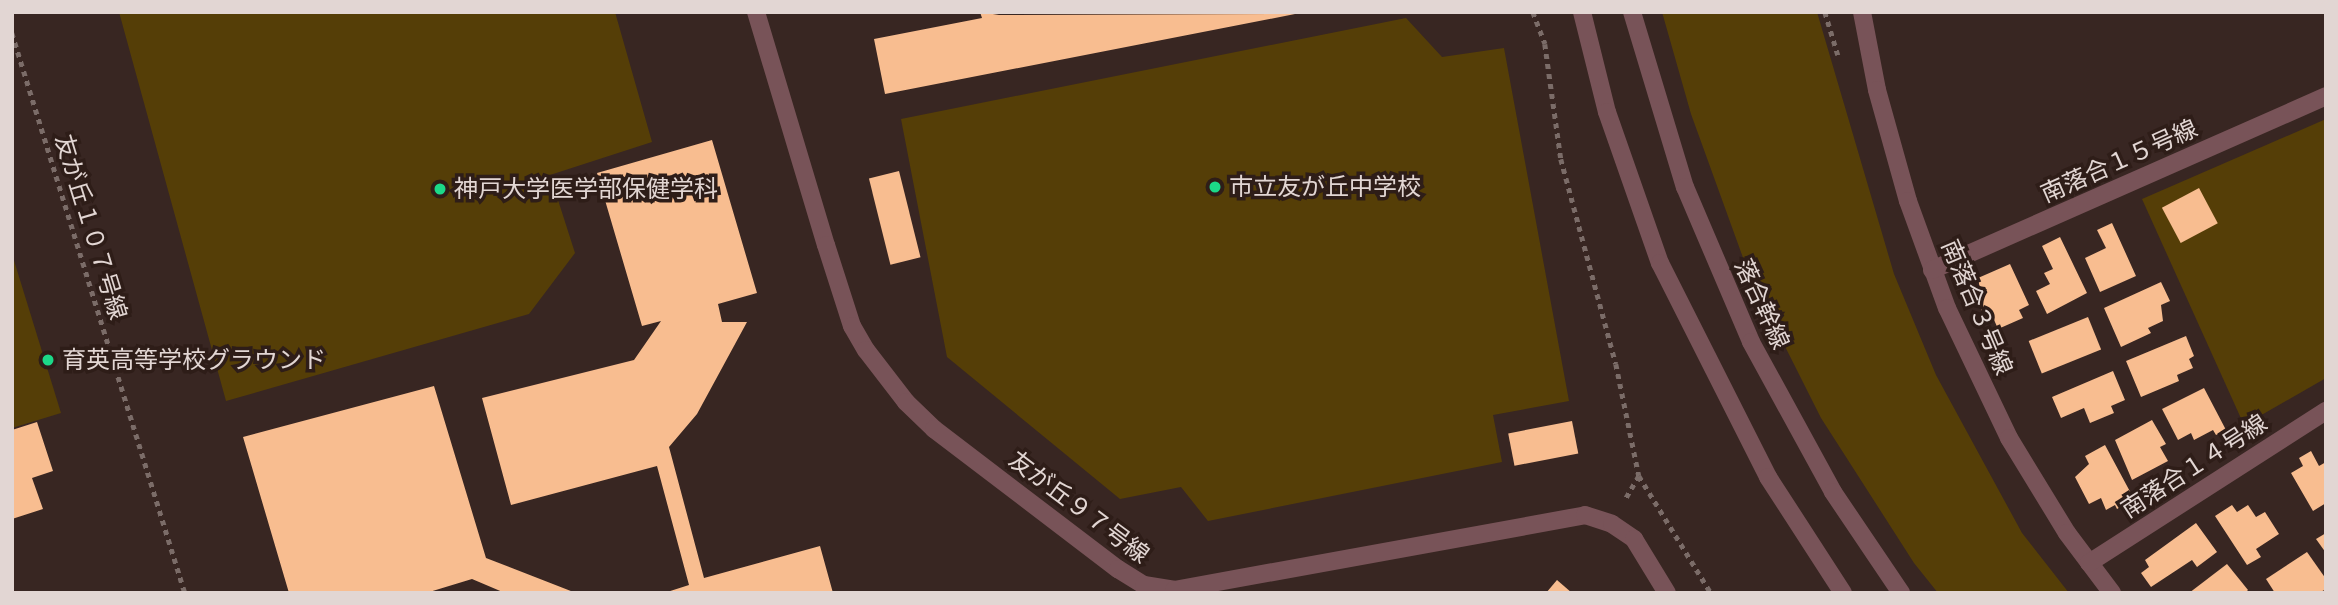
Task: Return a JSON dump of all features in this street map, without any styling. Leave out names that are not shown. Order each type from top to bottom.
[{"type":"street","name":"友が丘９７号線","points":[[756,12],[825,245],[852,326],[866,350],[934,429],[1118,569],[1144,585],[1174,590],[1585,515],[1612,524],[1634,540],[1667,593]]},
{"type":"street","points":[[1583,12],[1607,112],[1660,263],[1768,477],[1843,593]]},
{"type":"street","name":"落合幹線","points":[[1632,12],[1685,187],[1751,342],[1833,492],[1900,593]]},
{"type":"street","name":"南落合３号線","points":[[1864,13],[1880,102],[1932,270],[2009,438],[2089,563],[2112,593]]},
{"type":"street","name":"南落合１５号線","points":[[1932,270],[2326,96]]},
{"type":"street","name":"南落合１４号線","points":[[2089,563],[2326,411]]},
{"type":"path","points":[[1533,12],[1545,44],[1561,159],[1616,364],[1639,476],[1711,593]]},
{"type":"path","name":"友が丘１０７号線","points":[[12,33],[185,593]]},
{"type":"path","points":[[1621,506],[1639,476]]},
{"type":"shaded area","points":[[119,12],[615,12],[652,142],[550,175],[575,253],[529,314],[226,401]]},
{"type":"shaded area","points":[[1662,12],[1817,12],[1894,274],[1936,375],[2022,533],[2069,593],[1938,593],[1914,563],[1821,418],[1750,277],[1691,114]]},
{"type":"shaded area","name":"市立友が丘中学校","points":[[1406,18],[1442,57],[1504,48],[1569,401],[1493,415],[1502,462],[1208,521],[1181,487],[1120,499],[947,357],[901,119]]},
{"type":"shaded area","points":[[2326,119],[2326,378],[2244,425],[2142,199]]},
{"type":"shaded area","points":[[12,254],[61,413],[12,428]]},
{"type":"building","points":[[980,12],[999,15],[1295,14],[885,94],[874,39],[982,18]]},
{"type":"building","points":[[712,140],[757,293],[718,304],[722,322],[747,322],[697,414],[669,447],[704,578],[820,546],[833,593],[664,593],[689,585],[657,466],[511,505],[482,398],[634,360],[661,321],[642,326],[597,173]]},
{"type":"building","points":[[899,171],[921,257],[890,265],[869,178]]},
{"type":"building","points":[[2199,188],[2218,223],[2181,243],[2162,208]]},
{"type":"building","points":[[2112,223],[2136,276],[2100,292],[2085,258],[2106,248],[2097,230]]},
{"type":"building","points":[[2060,237],[2087,293],[2047,314],[2036,291],[2050,284],[2044,273],[2053,269],[2042,246]]},
{"type":"building","points":[[2010,264],[2029,305],[2019,310],[2023,318],[1998,329],[1992,315],[1985,318],[1976,297],[1981,295],[1978,278]]},
{"type":"building","points":[[2161,282],[2170,301],[2161,305],[2163,321],[2148,328],[2151,333],[2121,347],[2104,308]]},
{"type":"building","points":[[2088,317],[2101,349],[2042,373],[2029,341]]},
{"type":"building","points":[[2186,336],[2194,356],[2189,359],[2193,368],[2177,375],[2179,381],[2141,397],[2126,361]]},
{"type":"building","points":[[2113,371],[2125,400],[2111,406],[2114,413],[2090,423],[2084,408],[2061,418],[2052,397]]},
{"type":"building","points":[[434,386],[486,558],[576,593],[505,593],[472,579],[426,593],[289,593],[243,437]]},
{"type":"building","points":[[2204,388],[2226,430],[2216,435],[2213,430],[2194,440],[2191,433],[2178,440],[2162,409]]},
{"type":"building","points":[[2152,420],[2166,444],[2160,447],[2168,461],[2132,480],[2115,440]]},
{"type":"building","points":[[1572,421],[1578,453],[1514,466],[1508,433]]},
{"type":"building","points":[[37,422],[53,471],[32,478],[43,509],[12,519],[12,430]]},
{"type":"building","points":[[2105,445],[2134,499],[2117,509],[2115,505],[2106,510],[2101,498],[2089,504],[2075,477],[2089,464],[2085,456]]},
{"type":"building","points":[[2311,451],[2319,466],[2326,462],[2326,503],[2313,511],[2291,473],[2303,466],[2299,458]]},
{"type":"building","points":[[2232,505],[2237,512],[2248,505],[2256,517],[2265,512],[2279,534],[2256,549],[2261,557],[2247,565],[2215,516]]},
{"type":"building","points":[[2196,523],[2217,552],[2197,567],[2192,560],[2151,587],[2141,573],[2149,567],[2145,560]]},
{"type":"building","points":[[2326,533],[2326,553],[2316,539]]},
{"type":"building","points":[[2307,552],[2326,579],[2326,589],[2319,593],[2275,593],[2266,579]]},
{"type":"building","points":[[2227,564],[2248,590],[2245,593],[2189,593]]},
{"type":"building","points":[[1557,580],[1572,593],[1546,593]]},
{"type":"place","name":"市立友が丘中学校","points":[[1215,187]]},
{"type":"place","name":"神戸大学医学部保健学科","points":[[440,189]]},
{"type":"place","name":"育英高等学校グラウンド","points":[[48,360]]}]
